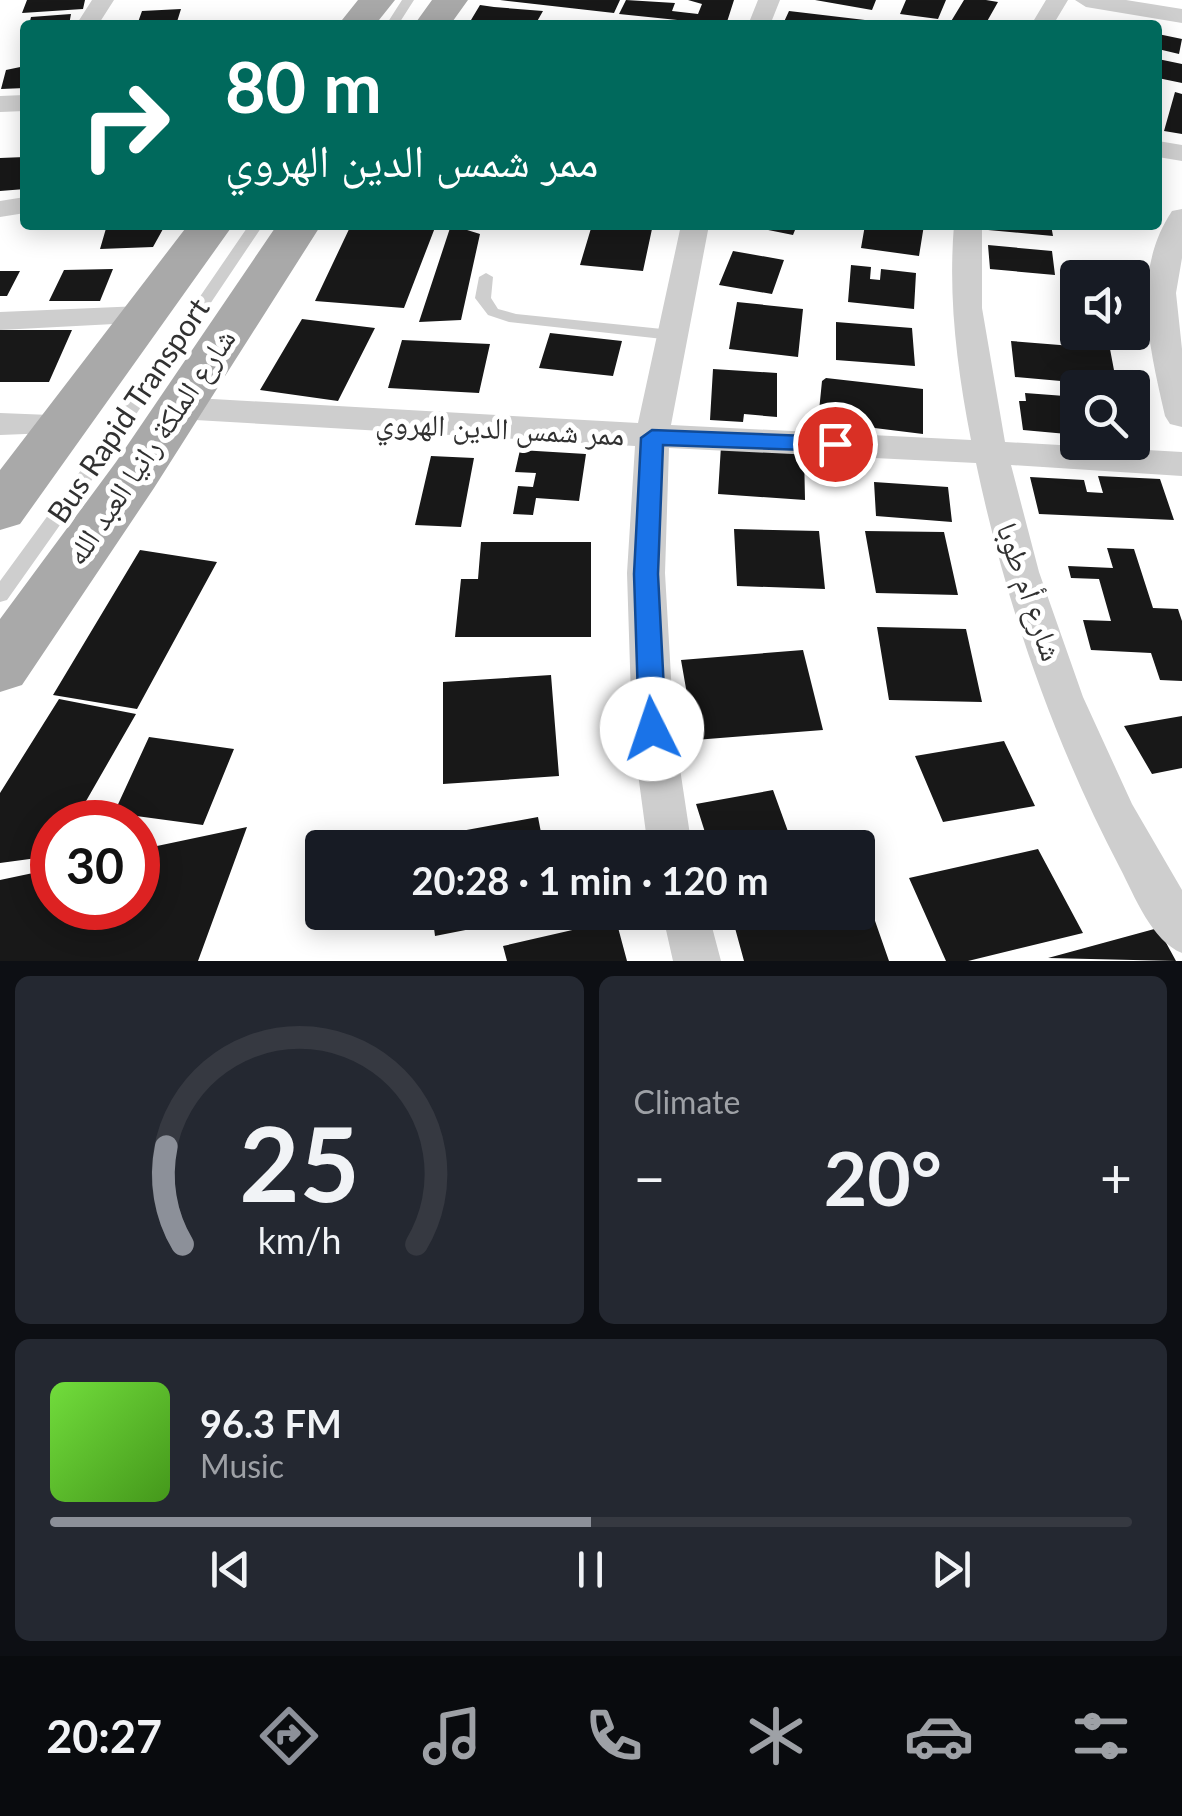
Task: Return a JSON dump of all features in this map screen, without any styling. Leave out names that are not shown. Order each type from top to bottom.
[{"type":"main road","points":[[360,20],[376,0]]},
{"type":"main road","points":[[0,510],[206,230]]},
{"type":"main road","name":"شارع الملكة رانيا العبد الله","points":[[0,667],[297,230]]},
{"type":"street","points":[[1086,0],[1170,9]]},
{"type":"street","points":[[1182,218],[1163,262],[1160,319],[1182,416]]},
{"type":"street","points":[[665,830],[647,655],[652,438],[694,230]]},
{"type":"street","name":"شارع أم طوبا","points":[[968,230],[968,312],[1001,508],[1098,783],[1134,855],[1182,931]]},
{"type":"street","points":[[0,320],[141,315]]},
{"type":"street","name":"ممر شمس الدين الهروي","points":[[178,408],[652,438],[990,451],[1182,464]]},
{"type":"street","points":[[0,424],[63,424]]},
{"type":"street","points":[[690,930],[698,961]]},
{"type":"lane","name":"Bus Rapid Transport","points":[[0,574],[242,230]]},
{"type":"lane","name":"Bus Rapid Transport","points":[[0,595],[253,230]]},
{"type":"lane","points":[[486,277],[484,298],[493,312],[514,319],[672,335]]},
{"type":"building","points":[[27,0],[85,0],[83,9],[22,13]]},
{"type":"building","points":[[500,0],[620,0],[614,13]]},
{"type":"building","points":[[626,0],[675,3],[672,11],[698,14],[702,4],[688,0],[734,0],[728,20],[619,14]]},
{"type":"building","points":[[815,0],[876,0],[872,10]]},
{"type":"building","points":[[906,0],[946,0],[938,19],[900,14]]},
{"type":"building","points":[[964,0],[998,2],[988,20],[952,20]]},
{"type":"building","points":[[480,5],[543,11],[538,20],[471,20]]},
{"type":"building","points":[[181,9],[178,20],[139,20],[142,11]]},
{"type":"building","points":[[789,11],[865,20],[785,20]]},
{"type":"building","points":[[71,14],[70,20],[30,20]]},
{"type":"building","points":[[1162,35],[1182,39],[1179,54],[1162,50]]},
{"type":"building","points":[[1162,60],[1182,64],[1182,83],[1162,79]]},
{"type":"building","points":[[20,67],[20,88],[1,89],[6,70]]},
{"type":"building","points":[[1175,92],[1182,94],[1182,134],[1164,131]]},
{"type":"building","points":[[20,157],[20,189],[0,191],[0,158]]},
{"type":"building","points":[[106,230],[162,230],[153,247],[100,249]]},
{"type":"building","points":[[349,230],[434,230],[404,308],[315,301]]},
{"type":"building","points":[[449,230],[480,234],[461,320],[419,322]]},
{"type":"building","points":[[590,230],[652,230],[643,271],[580,265]]},
{"type":"building","points":[[768,230],[795,230],[793,235]]},
{"type":"building","points":[[864,230],[923,230],[919,256],[861,248]]},
{"type":"building","points":[[988,230],[1052,230],[1053,236]]},
{"type":"building","points":[[988,245],[1052,251],[1055,275],[990,269]]},
{"type":"building","points":[[733,251],[784,260],[772,294],[719,285]]},
{"type":"building","points":[[851,265],[871,267],[870,279],[880,280],[881,269],[916,273],[914,309],[848,302]]},
{"type":"building","points":[[113,269],[100,301],[49,301],[64,270]]},
{"type":"building","points":[[0,271],[20,271],[7,296],[0,296]]},
{"type":"building","points":[[737,302],[803,309],[798,357],[729,349]]},
{"type":"building","points":[[302,319],[375,328],[338,401],[260,390]]},
{"type":"building","points":[[836,322],[912,328],[915,366],[836,360]]},
{"type":"building","points":[[0,330],[72,330],[49,382],[0,382]]},
{"type":"building","points":[[550,333],[622,341],[613,376],[539,368]]},
{"type":"building","points":[[402,340],[490,344],[479,393],[388,388]]},
{"type":"building","points":[[1011,341],[1060,345],[1060,350],[1110,350],[1114,370],[1060,370],[1060,381],[1015,377]]},
{"type":"building","points":[[713,369],[777,373],[777,417],[744,414],[743,422],[710,420]]},
{"type":"building","points":[[826,378],[923,389],[923,434],[818,421],[822,381]]},
{"type":"building","points":[[1025,393],[1060,396],[1060,433],[1023,430],[1019,401],[1026,401]]},
{"type":"building","points":[[721,446],[804,451],[805,500],[718,494]]},
{"type":"building","points":[[520,450],[586,454],[579,501],[536,498],[533,515],[513,514],[518,486],[533,487],[536,473],[515,472]]},
{"type":"building","points":[[431,456],[474,458],[461,527],[415,525]]},
{"type":"building","points":[[1098,476],[1160,479],[1174,520],[1039,514],[1030,477],[1084,480],[1087,492],[1103,493]]},
{"type":"building","points":[[874,482],[948,487],[952,522],[876,516]]},
{"type":"building","points":[[734,529],[819,531],[825,589],[737,586]]},
{"type":"building","points":[[865,531],[944,532],[958,595],[876,593]]},
{"type":"building","points":[[481,542],[591,542],[591,637],[455,637],[461,579],[478,579]]},
{"type":"building","points":[[1107,548],[1134,549],[1153,608],[1178,609],[1182,621],[1182,681],[1160,680],[1151,653],[1091,650],[1083,620],[1111,621],[1099,579],[1071,578],[1068,566],[1113,568]]},
{"type":"building","points":[[140,550],[217,562],[137,709],[53,695]]},
{"type":"building","points":[[877,627],[966,629],[982,702],[889,700]]},
{"type":"building","points":[[803,650],[823,730],[695,740],[681,660]]},
{"type":"building","points":[[551,675],[559,776],[443,784],[443,682]]},
{"type":"building","points":[[59,699],[136,714],[87,800],[30,800],[30,859],[0,863],[0,793]]},
{"type":"building","points":[[1182,716],[1182,768],[1152,774],[1124,726]]},
{"type":"building","points":[[149,737],[234,749],[203,825],[160,819],[160,800],[120,800]]},
{"type":"building","points":[[1004,741],[1035,806],[943,822],[915,756]]},
{"type":"building","points":[[773,790],[787,830],[704,830],[696,804]]},
{"type":"building","points":[[538,817],[541,830],[467,830]]},
{"type":"building","points":[[247,827],[198,961],[0,961],[0,880],[30,874],[30,930],[160,930],[160,845]]},
{"type":"building","points":[[1038,849],[1083,933],[968,961],[946,961],[909,878]]},
{"type":"building","points":[[875,921],[889,961],[744,961],[736,930],[875,930]]},
{"type":"building","points":[[1158,928],[1176,961],[1048,958]]},
{"type":"building","points":[[434,930],[465,930],[435,936]]},
{"type":"building","points":[[573,930],[619,930],[627,961],[507,961],[503,946]]},
{"type":"route","points":[[652,729],[646,574],[652,438],[835,444]]}]
